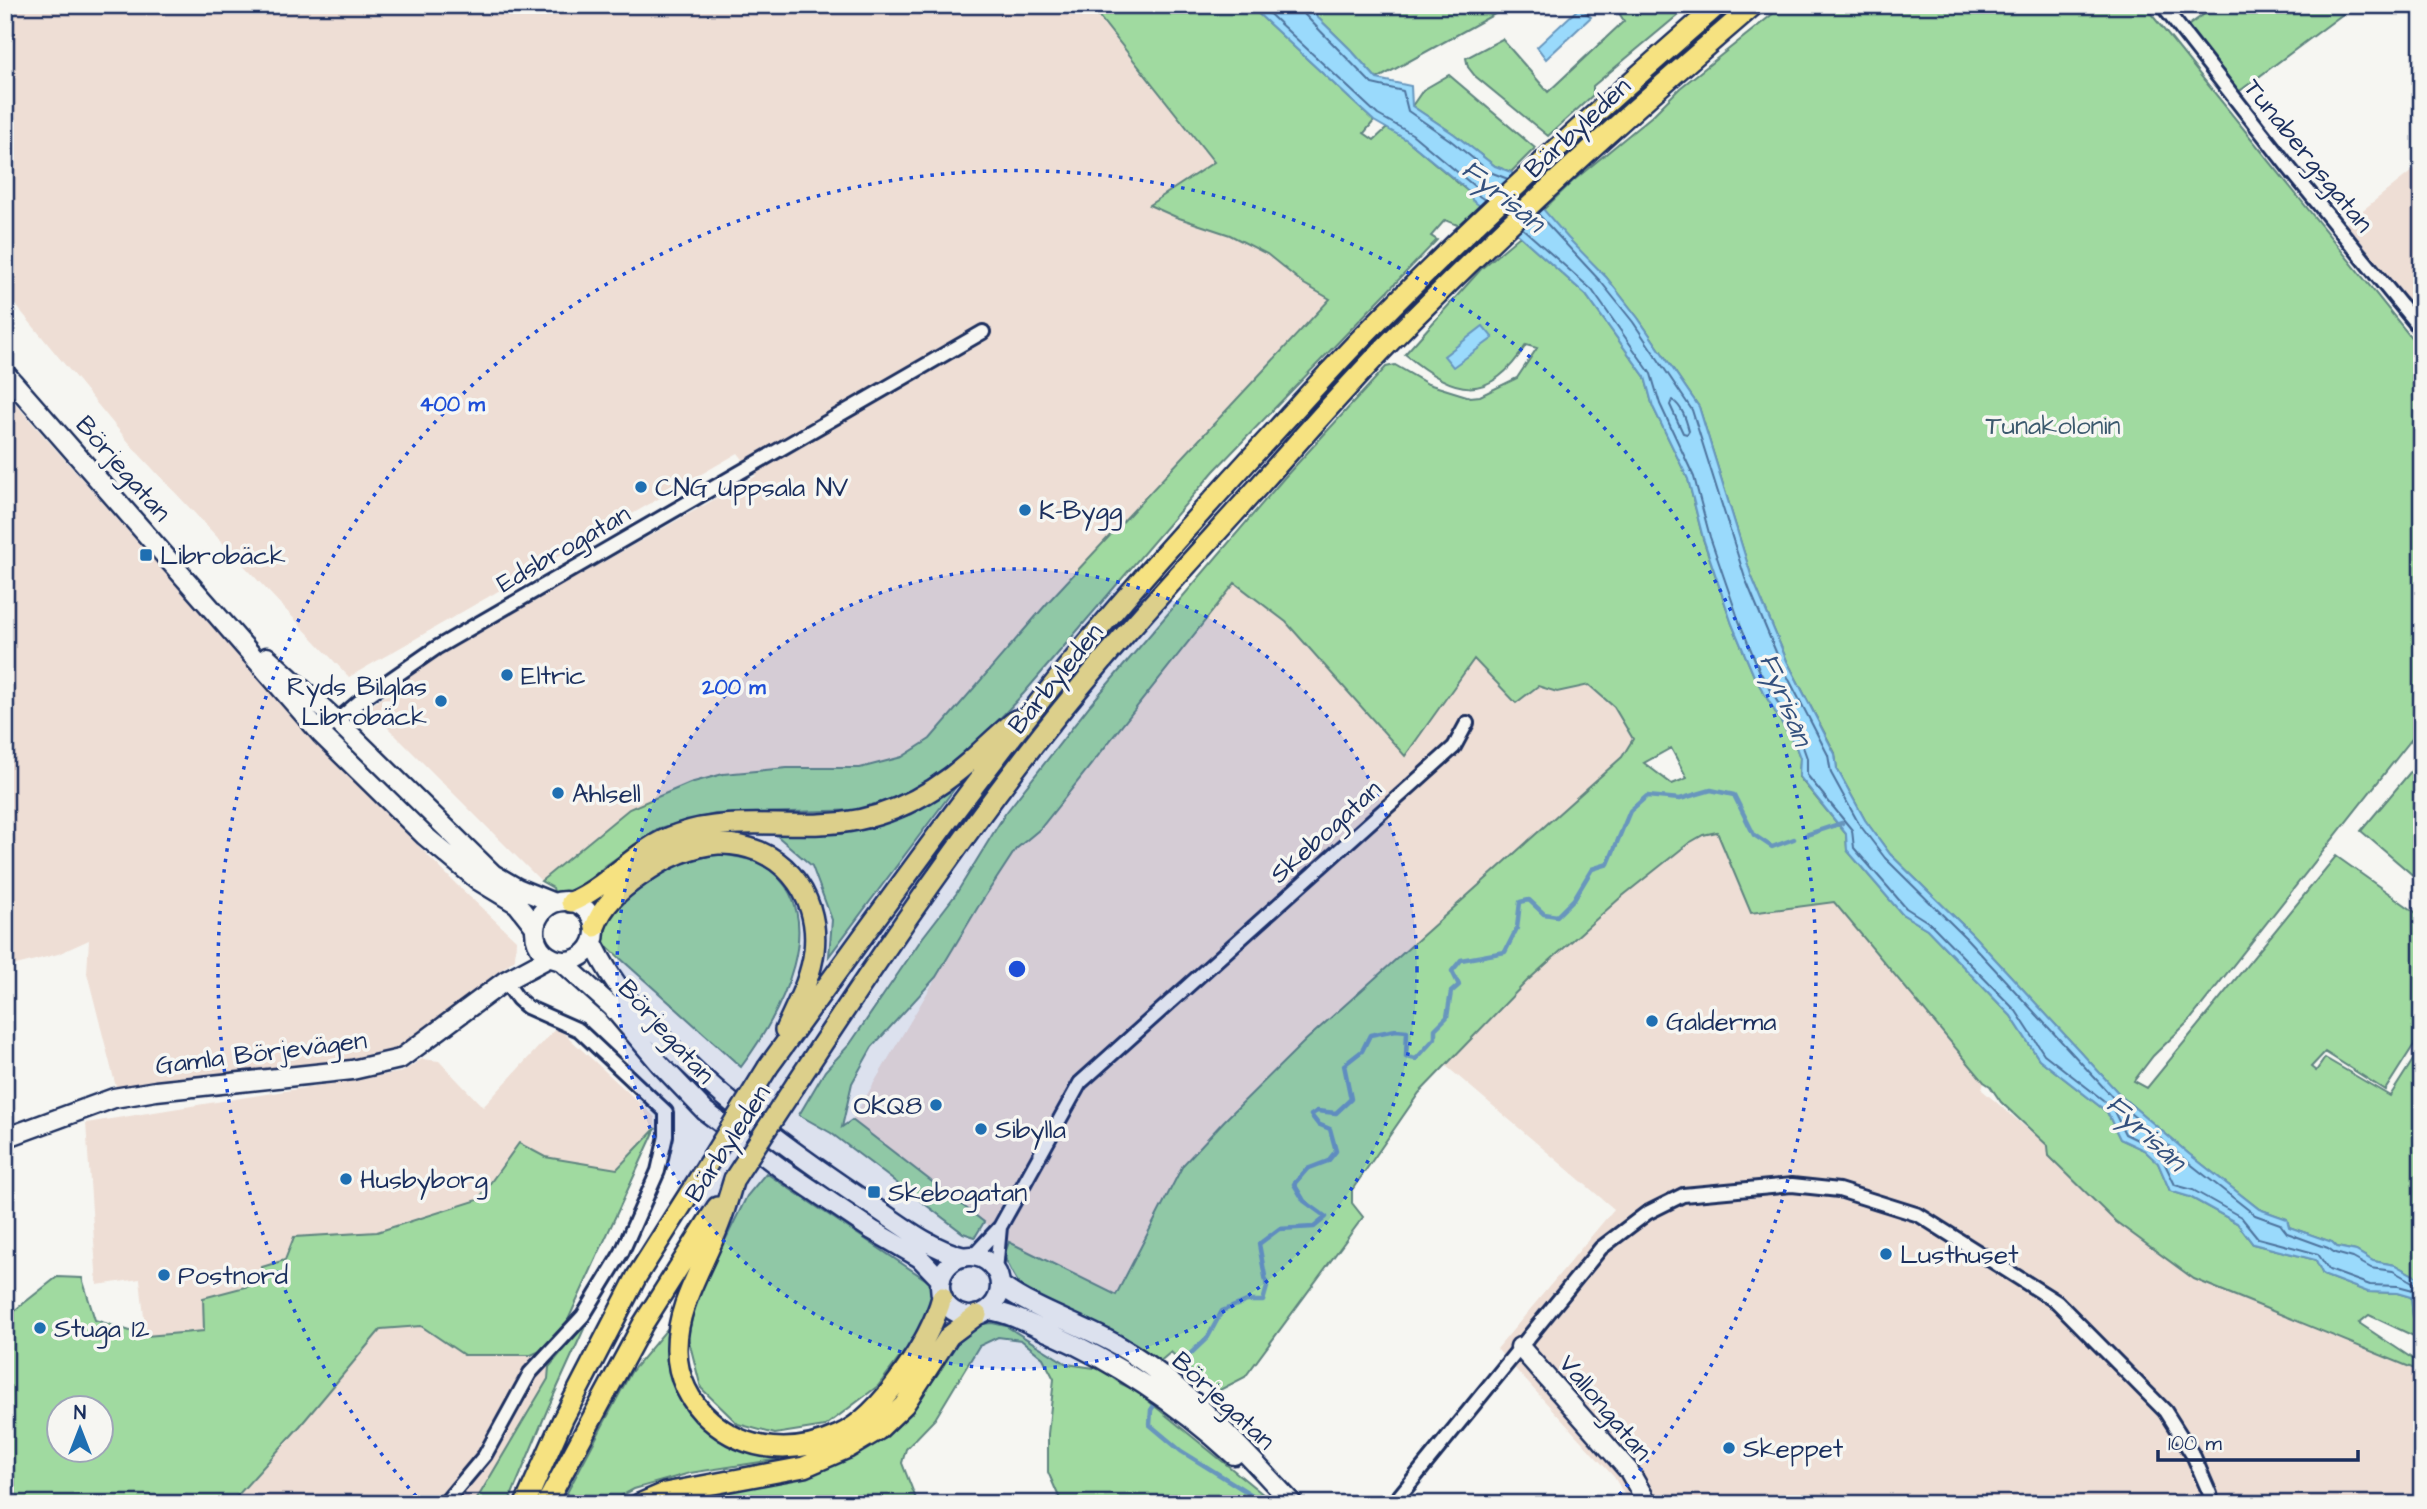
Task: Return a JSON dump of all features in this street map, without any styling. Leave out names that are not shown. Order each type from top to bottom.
[{"type":"main road","name":"Bärbyleden","points":[[525,1504],[563,1419],[637,1276],[768,1067],[915,864],[1037,705],[1195,518],[1368,330],[1593,114],[1718,5]]},
{"type":"main road","name":"Bärbyleden","points":[[546,1504],[643,1324],[734,1179],[883,951],[1043,733],[1119,639],[1388,344],[1609,130],[1755,5]]},
{"type":"main road","name":"Börjegatan","points":[[5,373],[321,734],[425,836],[479,881],[517,904],[546,948],[612,1007],[660,1064],[705,1111],[783,1170],[872,1230],[920,1258],[942,1289]]},
{"type":"main road","name":"Börjegatan","points":[[203,598],[337,722],[493,874],[517,888],[562,902]]},
{"type":"main road","points":[[768,1067],[806,982],[814,948],[814,919],[805,892],[792,873],[779,862],[754,849],[718,844],[661,862],[631,882],[609,902],[599,915],[594,935],[580,957],[546,948],[545,909],[595,889],[637,854],[686,832],[735,823],[849,822],[898,808],[941,784],[1037,705]]},
{"type":"main road","points":[[562,902],[587,911],[594,935]]},
{"type":"main road","name":"Börjegatan","points":[[594,935],[624,997],[650,1027],[718,1093],[793,1152],[936,1249],[968,1257]]},
{"type":"main road","name":"Gamla Börjevägen","points":[[5,1138],[114,1098],[352,1070],[400,1059],[546,948]]},
{"type":"main road","points":[[639,1504],[665,1493],[804,1467],[848,1448],[878,1430],[904,1405],[949,1336],[996,1302],[998,1278],[985,1261],[968,1257],[949,1265],[930,1331],[877,1406],[841,1434],[794,1449],[765,1447],[741,1441],[701,1412],[688,1394],[680,1372],[677,1351],[679,1323],[686,1300],[720,1225],[734,1179]]},
{"type":"main road","name":"Börjegatan","points":[[998,1278],[1027,1303],[1117,1346],[1182,1401],[1217,1440],[1290,1504]]},
{"type":"main road","points":[[942,1289],[946,1304],[960,1314],[983,1313]]},
{"type":"main road","name":"Börjegatan","points":[[983,1313],[1020,1319],[1152,1378]]},
{"type":"main road","name":"Vallongatan","points":[[1520,1347],[1629,1471],[1648,1504]]},
{"type":"street","name":"Tunabergsgatan","points":[[2162,5],[2290,169],[2422,331]]},
{"type":"street","name":"Edsbrogatan","points":[[321,734],[361,700],[436,648],[984,332]]},
{"type":"street","name":"Skebogatan","points":[[968,1257],[1000,1227],[1080,1083],[1454,747],[1467,723]]},
{"type":"street","points":[[444,1504],[485,1455],[530,1373],[583,1316],[622,1252],[658,1171],[666,1136],[666,1112],[579,1030],[527,1007],[517,999],[505,981]]},
{"type":"street","points":[[1393,1504],[1601,1248],[1647,1213],[1683,1195],[1793,1185],[1839,1190],[1919,1215],[2057,1303],[2165,1411],[2194,1457],[2212,1504]]},
{"type":"street","name":"Skebogatan","points":[[998,1278],[1000,1227]]},
{"type":"shaded area","name":"Librobäck","points":[[5,5],[1090,5],[1214,163],[1150,205],[1176,217],[1230,235],[1268,254],[1304,284],[1330,299],[1050,600],[930,739],[902,757],[860,768],[787,768],[723,774],[690,783],[629,809],[541,881],[368,708],[458,640],[523,607],[756,476],[738,453],[349,677],[136,451],[5,292]]},
{"type":"shaded area","points":[[2422,163],[2422,317],[2344,225]]},
{"type":"shaded area","points":[[13,401],[298,723],[456,884],[516,940],[515,959],[407,1044],[371,1057],[117,1091],[87,973],[89,940],[58,954],[5,968],[5,418]]},
{"type":"shaded area","points":[[1235,583],[1286,622],[1405,756],[1474,658],[1537,595],[1651,731],[1306,1040],[1224,1121],[1183,1165],[1116,1296],[1009,1242],[852,1120],[978,907],[1016,849],[1040,829]]},
{"type":"shaded area","points":[[1717,832],[1834,902],[1984,1082],[1982,1090],[2048,1146],[2194,1279],[2422,1372],[2422,1504],[1630,1504],[1614,1477],[1497,1349],[1614,1209],[1445,1065],[1527,981],[1620,898],[1689,843],[1703,835]]},
{"type":"shaded area","points":[[557,1027],[655,1117],[656,1128],[617,1169],[545,1157],[519,1143],[478,1200],[377,1232],[294,1238],[285,1260],[264,1282],[203,1298],[205,1331],[146,1336],[140,1279],[97,1285],[86,1123],[402,1072],[422,1059],[439,1061],[483,1107]]},
{"type":"shaded area","points":[[421,1326],[464,1355],[531,1355],[549,1367],[548,1379],[474,1504],[230,1504],[381,1329]]},
{"type":"green space","points":[[1090,5],[1249,5],[1374,121],[1364,133],[1374,140],[1387,128],[1407,140],[1483,204],[1460,226],[1445,220],[1431,236],[1437,240],[1214,471],[1024,693],[974,746],[917,788],[863,810],[715,814],[660,828],[605,866],[570,896],[555,896],[553,888],[541,881],[629,809],[690,783],[723,774],[787,768],[860,768],[902,757],[930,739],[1050,600],[1330,299],[1304,284],[1267,254],[1230,235],[1149,205],[1214,162]]},
{"type":"green space","points":[[1305,5],[1511,5],[1377,79]]},
{"type":"green space","points":[[1614,5],[1690,5],[1593,86],[1593,95],[1548,136],[1475,76],[1468,67],[1466,58],[1502,39],[1548,92],[1624,21]]},
{"type":"green space","name":"Tunakolonin","points":[[1784,5],[2144,5],[2422,351],[2422,726],[2190,1020],[2153,1056],[2134,1081],[2147,1088],[2336,856],[2422,917],[2422,1032],[2385,1090],[2325,1052],[2311,1067],[2316,1071],[2325,1058],[2390,1096],[2422,1046],[2422,1280],[2395,1265],[2373,1261],[2356,1251],[2337,1247],[2332,1242],[2289,1227],[2287,1219],[2259,1209],[2189,1154],[2122,1097],[1972,934],[1890,854],[1865,820],[1837,769],[1835,753],[1787,661],[1751,575],[1699,407],[1638,318],[1606,277],[1541,212],[1573,181],[1652,116],[1680,88]]},
{"type":"green space","points":[[2217,5],[2355,5],[2233,96],[2182,30]]},
{"type":"green space","points":[[1449,75],[1535,148],[1511,172],[1495,166],[1412,106],[1423,90]]},
{"type":"green space","points":[[1520,236],[1586,295],[1645,377],[1653,407],[1688,479],[1703,539],[1732,624],[1754,676],[1796,747],[1800,758],[1799,777],[1846,834],[1847,850],[1902,914],[1927,929],[2011,1016],[2039,1059],[2107,1112],[2120,1139],[2144,1150],[2158,1163],[2170,1191],[2190,1197],[2237,1223],[2253,1244],[2316,1260],[2323,1275],[2368,1292],[2397,1293],[2411,1297],[2413,1317],[2422,1322],[2422,1340],[2369,1315],[2359,1323],[2422,1365],[2422,1372],[2194,1279],[2115,1221],[2049,1156],[2048,1146],[2001,1102],[1834,902],[1751,913],[1717,832],[1703,835],[1689,843],[1620,898],[1527,981],[1419,1093],[1352,1190],[1352,1203],[1363,1217],[1245,1377],[1214,1393],[1171,1352],[1158,1363],[1107,1330],[1025,1291],[1015,1279],[1004,1256],[1009,1242],[1116,1295],[1183,1165],[1306,1040],[1622,757],[1633,739],[1614,707],[1589,685],[1557,692],[1538,686],[1516,703],[1474,659],[1405,756],[1286,622],[1235,583],[1040,829],[1016,849],[936,977],[872,1047],[852,1083],[842,1127],[852,1120],[984,1222],[975,1237],[963,1233],[831,1133],[799,1115],[825,1071],[850,1044],[923,937],[956,894],[1005,814],[1090,705],[1284,478],[1386,367],[1395,365],[1428,384],[1470,397],[1480,396],[1517,378],[1537,348],[1526,345],[1498,377],[1484,385],[1470,387],[1455,385],[1439,378],[1405,354],[1482,268]],"holes":[[[1671,748],[1687,778],[1672,784],[1644,763]]]},
{"type":"green space","points":[[2422,758],[2422,883],[2361,831]]},
{"type":"green space","points":[[958,784],[829,956],[832,920],[812,866],[775,834],[783,830],[840,829],[884,823],[911,814]]},
{"type":"green space","points":[[719,853],[749,859],[765,866],[786,887],[796,911],[798,938],[794,966],[771,1021],[741,1067],[600,940],[603,920],[622,901],[674,866]]},
{"type":"green space","points":[[656,1128],[557,1344],[531,1355],[464,1355],[421,1326],[381,1329],[230,1504],[5,1504],[5,1318],[57,1277],[82,1278],[95,1320],[146,1336],[204,1331],[203,1298],[264,1282],[262,1267],[285,1260],[294,1237],[377,1232],[478,1200],[519,1143],[545,1157],[617,1169]]},
{"type":"green space","points":[[766,1173],[931,1283],[934,1299],[922,1328],[878,1386],[825,1426],[775,1434],[738,1424],[701,1388],[688,1337],[696,1299],[747,1196]]},
{"type":"green space","points":[[588,1320],[508,1504],[474,1504],[548,1379],[549,1367]]},
{"type":"green space","points":[[992,1323],[1006,1326],[1067,1364],[1101,1369],[1121,1384],[1135,1390],[1275,1504],[1210,1504],[1186,1494],[1172,1495],[1162,1504],[1062,1504],[1048,1472],[1048,1434],[1054,1379],[1043,1358],[1021,1340],[998,1337],[979,1346],[935,1419],[906,1449],[902,1463],[918,1504],[659,1504],[802,1473],[916,1404],[942,1368],[962,1333],[970,1325]]},
{"type":"green space","points":[[667,1329],[676,1386],[729,1443],[780,1459],[690,1473],[634,1489],[606,1504],[561,1504],[631,1372]]},
{"type":"water","name":"Fyrisån","points":[[1249,5],[1305,5],[1377,79],[1411,86],[1412,106],[1495,166],[1511,172],[1606,277],[1638,318],[1699,407],[1751,575],[1787,661],[1835,754],[1837,769],[1865,820],[1890,854],[1972,934],[2122,1097],[2189,1154],[2259,1209],[2287,1219],[2289,1227],[2332,1242],[2337,1247],[2356,1251],[2373,1261],[2395,1265],[2422,1280],[2422,1322],[2413,1317],[2411,1297],[2397,1293],[2368,1292],[2323,1275],[2316,1260],[2253,1244],[2237,1223],[2190,1197],[2170,1191],[2158,1163],[2144,1150],[2120,1139],[2107,1112],[2039,1059],[2011,1016],[1927,929],[1902,914],[1847,850],[1846,834],[1799,776],[1800,758],[1796,747],[1754,676],[1732,624],[1703,538],[1688,479],[1653,407],[1645,377],[1586,295],[1520,236],[1472,200],[1470,192],[1407,140],[1374,121]]},
{"type":"water","points":[[1580,7],[1591,17],[1546,59],[1537,47]]},
{"type":"water","points":[[1483,326],[1493,338],[1453,367],[1444,356]]},
{"type":"waterway","points":[[1172,1379],[1186,1358],[1208,1337],[1222,1311],[1247,1301],[1263,1301],[1267,1287],[1259,1244],[1279,1229],[1314,1227],[1326,1217],[1304,1201],[1294,1184],[1307,1169],[1328,1161],[1336,1151],[1330,1129],[1318,1124],[1311,1115],[1317,1111],[1336,1113],[1351,1099],[1344,1065],[1362,1051],[1370,1035],[1396,1030],[1407,1031],[1406,1057],[1416,1059],[1435,1038],[1435,1029],[1447,1017],[1451,992],[1459,985],[1452,971],[1461,960],[1505,952],[1517,928],[1520,902],[1529,900],[1544,914],[1557,916],[1574,899],[1592,869],[1608,864],[1630,811],[1647,796],[1680,799],[1711,790],[1734,795],[1754,835],[1772,847],[1794,839]]},
{"type":"waterway","name":"Librobäck","points":[[1806,835],[1842,823]]},
{"type":"waterway","points":[[1157,1401],[1151,1410],[1150,1425],[1181,1451],[1252,1495],[1257,1504]]},
{"type":"place","name":"CNG Uppsala NV","points":[[641,487]]},
{"type":"place","name":"K-Bygg","points":[[1025,510]]},
{"type":"place","name":"Librobäck","points":[[146,555]]},
{"type":"place","name":"Eltric","points":[[507,675]]},
{"type":"place","name":"Ryds Bilglas Librobäck","points":[[441,701]]},
{"type":"place","name":"Ahlsell","points":[[558,793]]},
{"type":"place","name":"Galderma","points":[[1652,1021]]},
{"type":"place","name":"OKQ8","points":[[936,1105]]},
{"type":"place","name":"Sibylla","points":[[981,1129]]},
{"type":"place","name":"Husbyborg","points":[[346,1179]]},
{"type":"place","name":"Skebogatan","points":[[874,1192]]},
{"type":"place","name":"Lusthuset","points":[[1886,1254]]},
{"type":"place","name":"Postnord","points":[[164,1275]]},
{"type":"place","name":"Stuga 12","points":[[40,1328]]},
{"type":"place","name":"Skeppet","points":[[1729,1448]]}]
